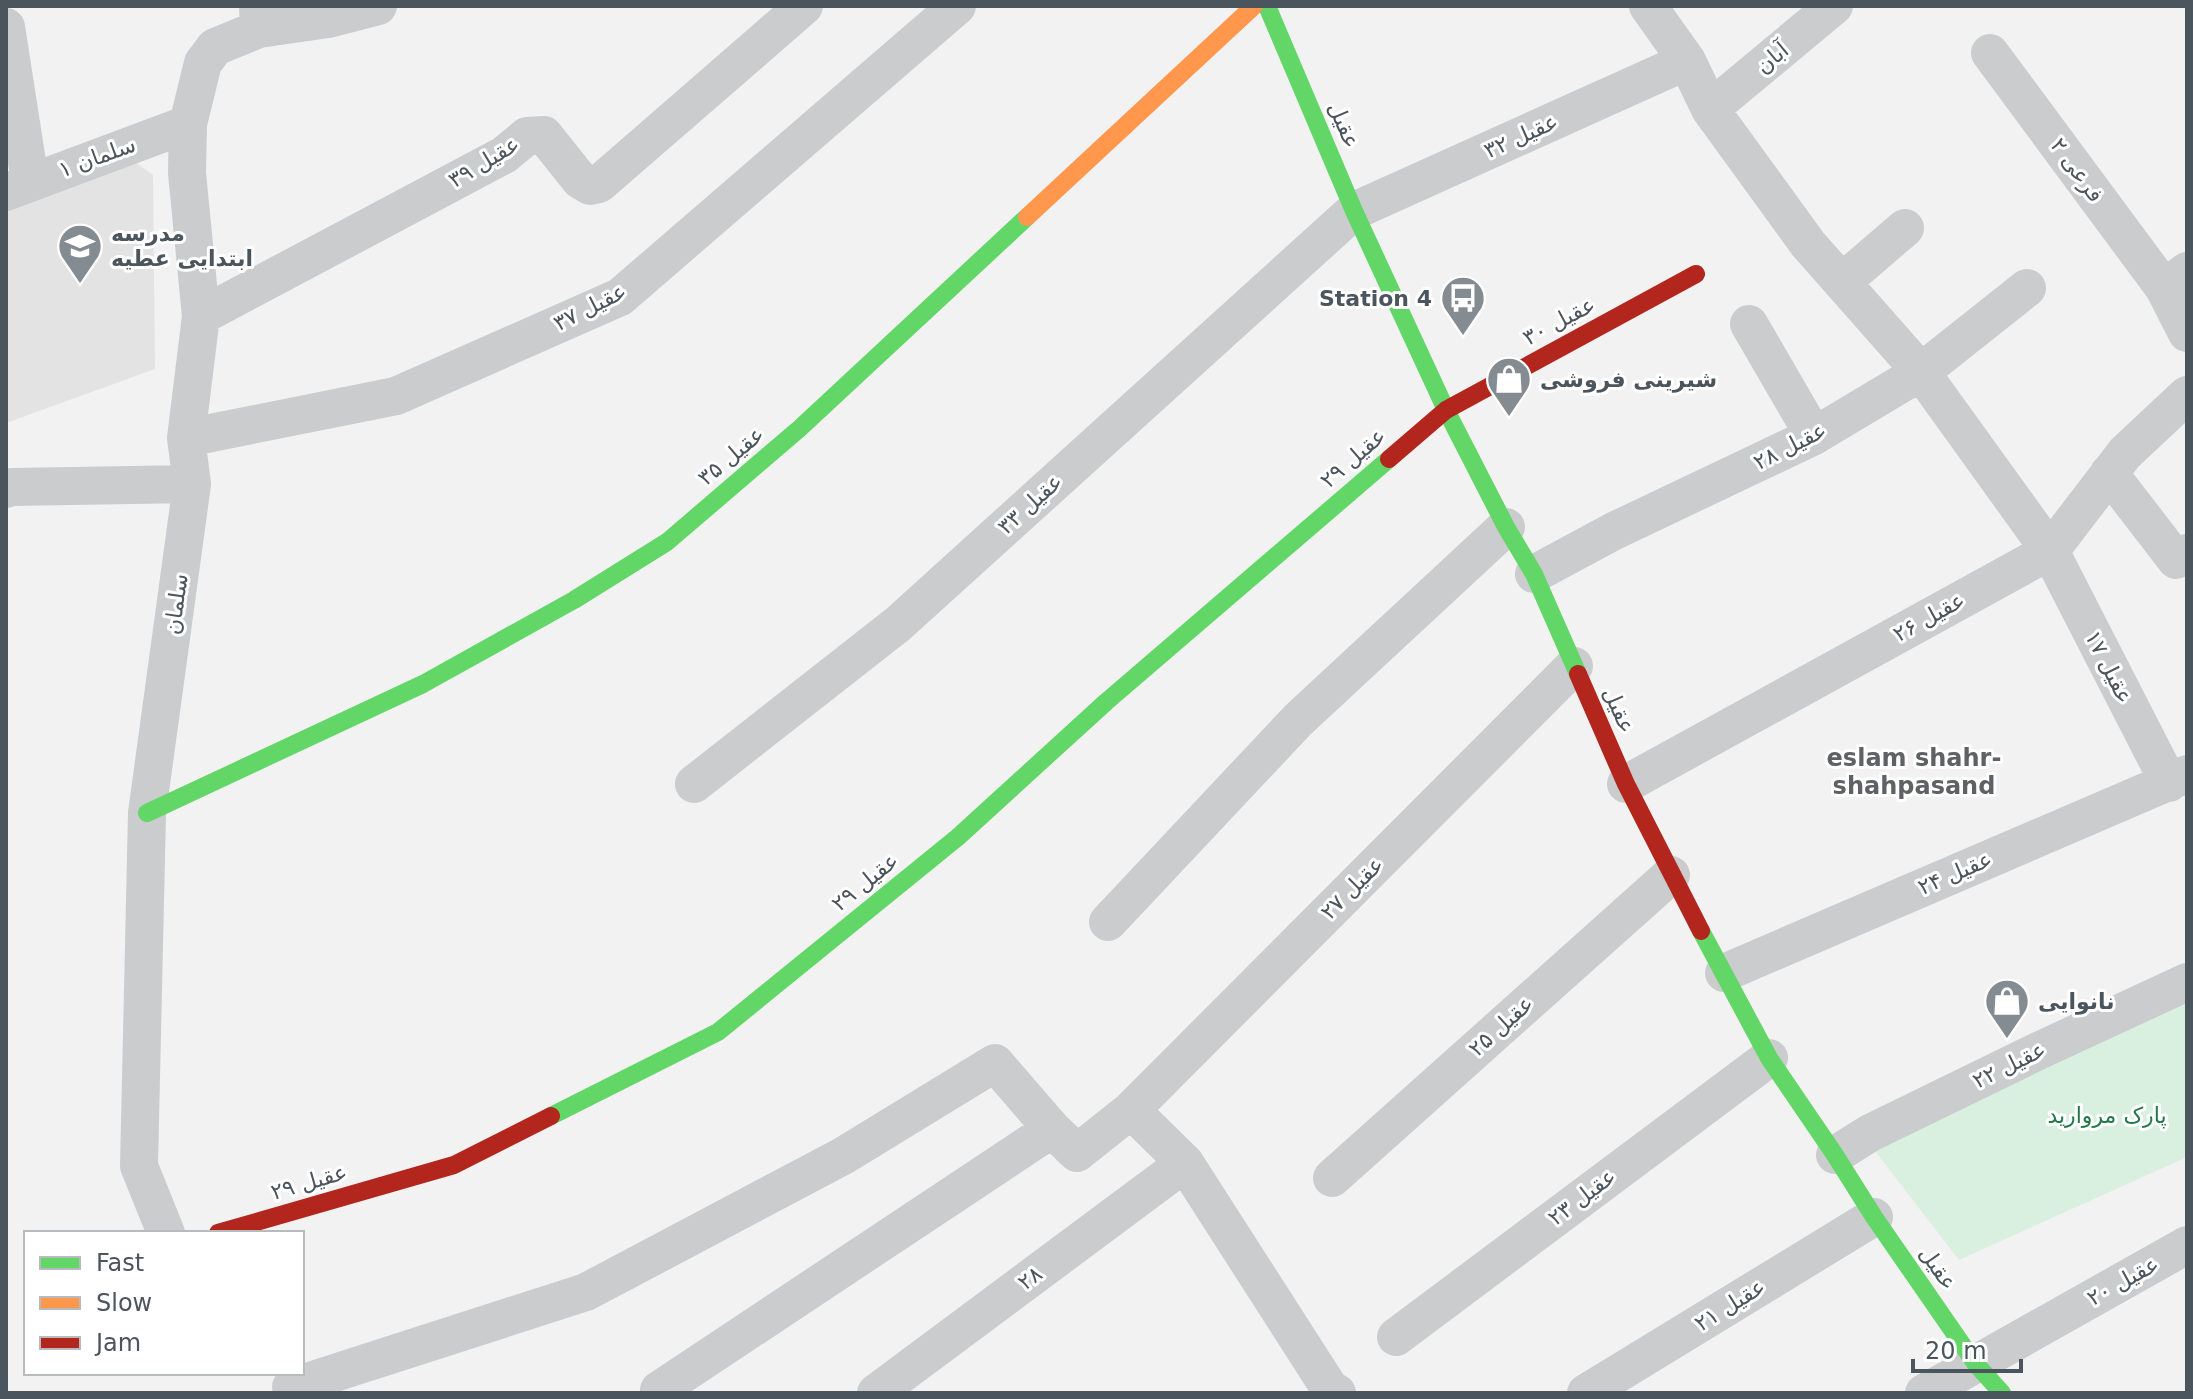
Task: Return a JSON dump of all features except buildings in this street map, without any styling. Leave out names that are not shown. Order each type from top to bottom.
[{"type":"street","name":"سلمان","points":[[165,1231],[139,1166],[147,813],[192,484],[186,438],[201,316],[187,173],[188,124],[203,63],[215,47],[258,18],[328,19],[378,6]]},
{"type":"street","name":"عقیل ۳۹","points":[[201,316],[504,155],[527,136],[544,135],[580,180],[590,186],[599,184],[804,6]]},
{"type":"street","name":"عقیل ۳۷","points":[[186,438],[396,396],[620,297],[957,6]]},
{"type":"street","name":"عقیل ۳۵","points":[[147,813],[423,684],[574,600],[667,542],[799,429],[1254,6]]},
{"type":"street","name":"عقیل","points":[[1267,6],[1354,211],[1446,410],[1506,527],[1534,574],[1626,784],[1671,875],[1769,1058],[1975,1363],[2002,1393]]},
{"type":"street","name":"عقیل ۱۷","points":[[1648,6],[1687,61],[1710,109],[1808,244],[1921,372],[2050,551],[2178,778]]},
{"type":"street","name":"آبان","points":[[1710,109],[1834,6]]},
{"type":"street","points":[[6,27],[18,187]]},
{"type":"street","name":"فرعی ۲","points":[[1990,53],[2175,279]]},
{"type":"street","name":"عقیل ۳۲","points":[[1354,211],[1687,61]]},
{"type":"street","name":"سلمان ۱","points":[[18,187],[188,124]]},
{"type":"street","name":"عقیل ۳۳","points":[[694,784],[898,624],[1354,211]]},
{"type":"street","points":[[1842,282],[1905,228]]},
{"type":"street","name":"عقیل ۳۰","points":[[1446,410],[1696,274]]},
{"type":"street","points":[[2175,279],[2187,333]]},
{"type":"street","name":"۲۸ عقیل","points":[[1534,574],[1614,531],[1814,436],[1921,372],[2027,288]]},
{"type":"street","points":[[1749,324],[1814,436]]},
{"type":"street","name":"عقیل ۲۶","points":[[1626,784],[2050,551],[2125,453],[2187,395]]},
{"type":"street","name":"عقیل ۲۹","points":[[225,1231],[454,1165],[718,1032],[958,837],[1118,692],[1446,410]]},
{"type":"street","points":[[2109,473],[2176,560],[2187,553]]},
{"type":"street","points":[[6,489],[192,484]]},
{"type":"street","points":[[1108,922],[1298,720],[1506,527]]},
{"type":"street","name":"عقیل ۲۷","points":[[1052,1129],[1077,1153],[1131,1110],[1574,666]]},
{"type":"street","name":"عقیل ۲۴","points":[[1724,973],[2178,778]]},
{"type":"street","name":"عقیل ۲۵","points":[[1332,1178],[1671,875]]},
{"type":"street","name":"عقیل ۲۲","points":[[1835,1155],[1870,1133],[2187,982]]},
{"type":"street","name":"عقیل ۲۳","points":[[1396,1337],[1769,1058]]},
{"type":"street","points":[[289,1384],[586,1292],[843,1156],[995,1063],[1052,1129],[659,1390]]},
{"type":"street","points":[[1131,1110],[1185,1163],[1330,1392]]},
{"type":"street","name":"۲۸","points":[[876,1393],[1185,1163]]},
{"type":"street","name":"عقیل ۲۱","points":[[1586,1393],[1874,1217]]},
{"type":"street","name":"عقیل ۲۰","points":[[1924,1393],[2187,1245]]},
{"type":"shaded area","name":"مدرسه ابتدایی عطیه","points":[[125,155],[153,175],[155,369],[6,423],[6,202]]},
{"type":"green space","name":"پارک مروارید","points":[[2187,995],[2187,1157],[1959,1260],[1875,1151]]},
{"type":"traffic: fast","points":[[1267,6],[1354,211],[1446,410],[1506,527],[1534,574],[1578,674]]},
{"type":"traffic: fast","points":[[147,813],[423,684],[574,600],[667,542],[799,429],[1027,217]]},
{"type":"traffic: fast","points":[[551,1116],[718,1032],[958,837],[1106,702],[1389,459]]},
{"type":"traffic: fast","points":[[1701,931],[1769,1058],[1975,1363],[2002,1393]]},
{"type":"traffic: slow","points":[[1027,217],[1254,6]]},
{"type":"traffic: jam","points":[[1389,459],[1446,410],[1696,274]]},
{"type":"traffic: jam","points":[[1578,674],[1626,784],[1701,931]]},
{"type":"traffic: jam","points":[[225,1231],[454,1165],[551,1116]]},
{"type":"place","name":"مدرسه ابتدایی عطیه","points":[[80,285]]},
{"type":"place","name":"Station 4","points":[[1463,337]]},
{"type":"place","name":"شیرینی فروشی","points":[[1509,418]]},
{"type":"place","name":"نانوایی","points":[[2007,1040]]},
{"type":"district","name":"eslam shahr- shahpasand","points":[[1914,772]]}]
